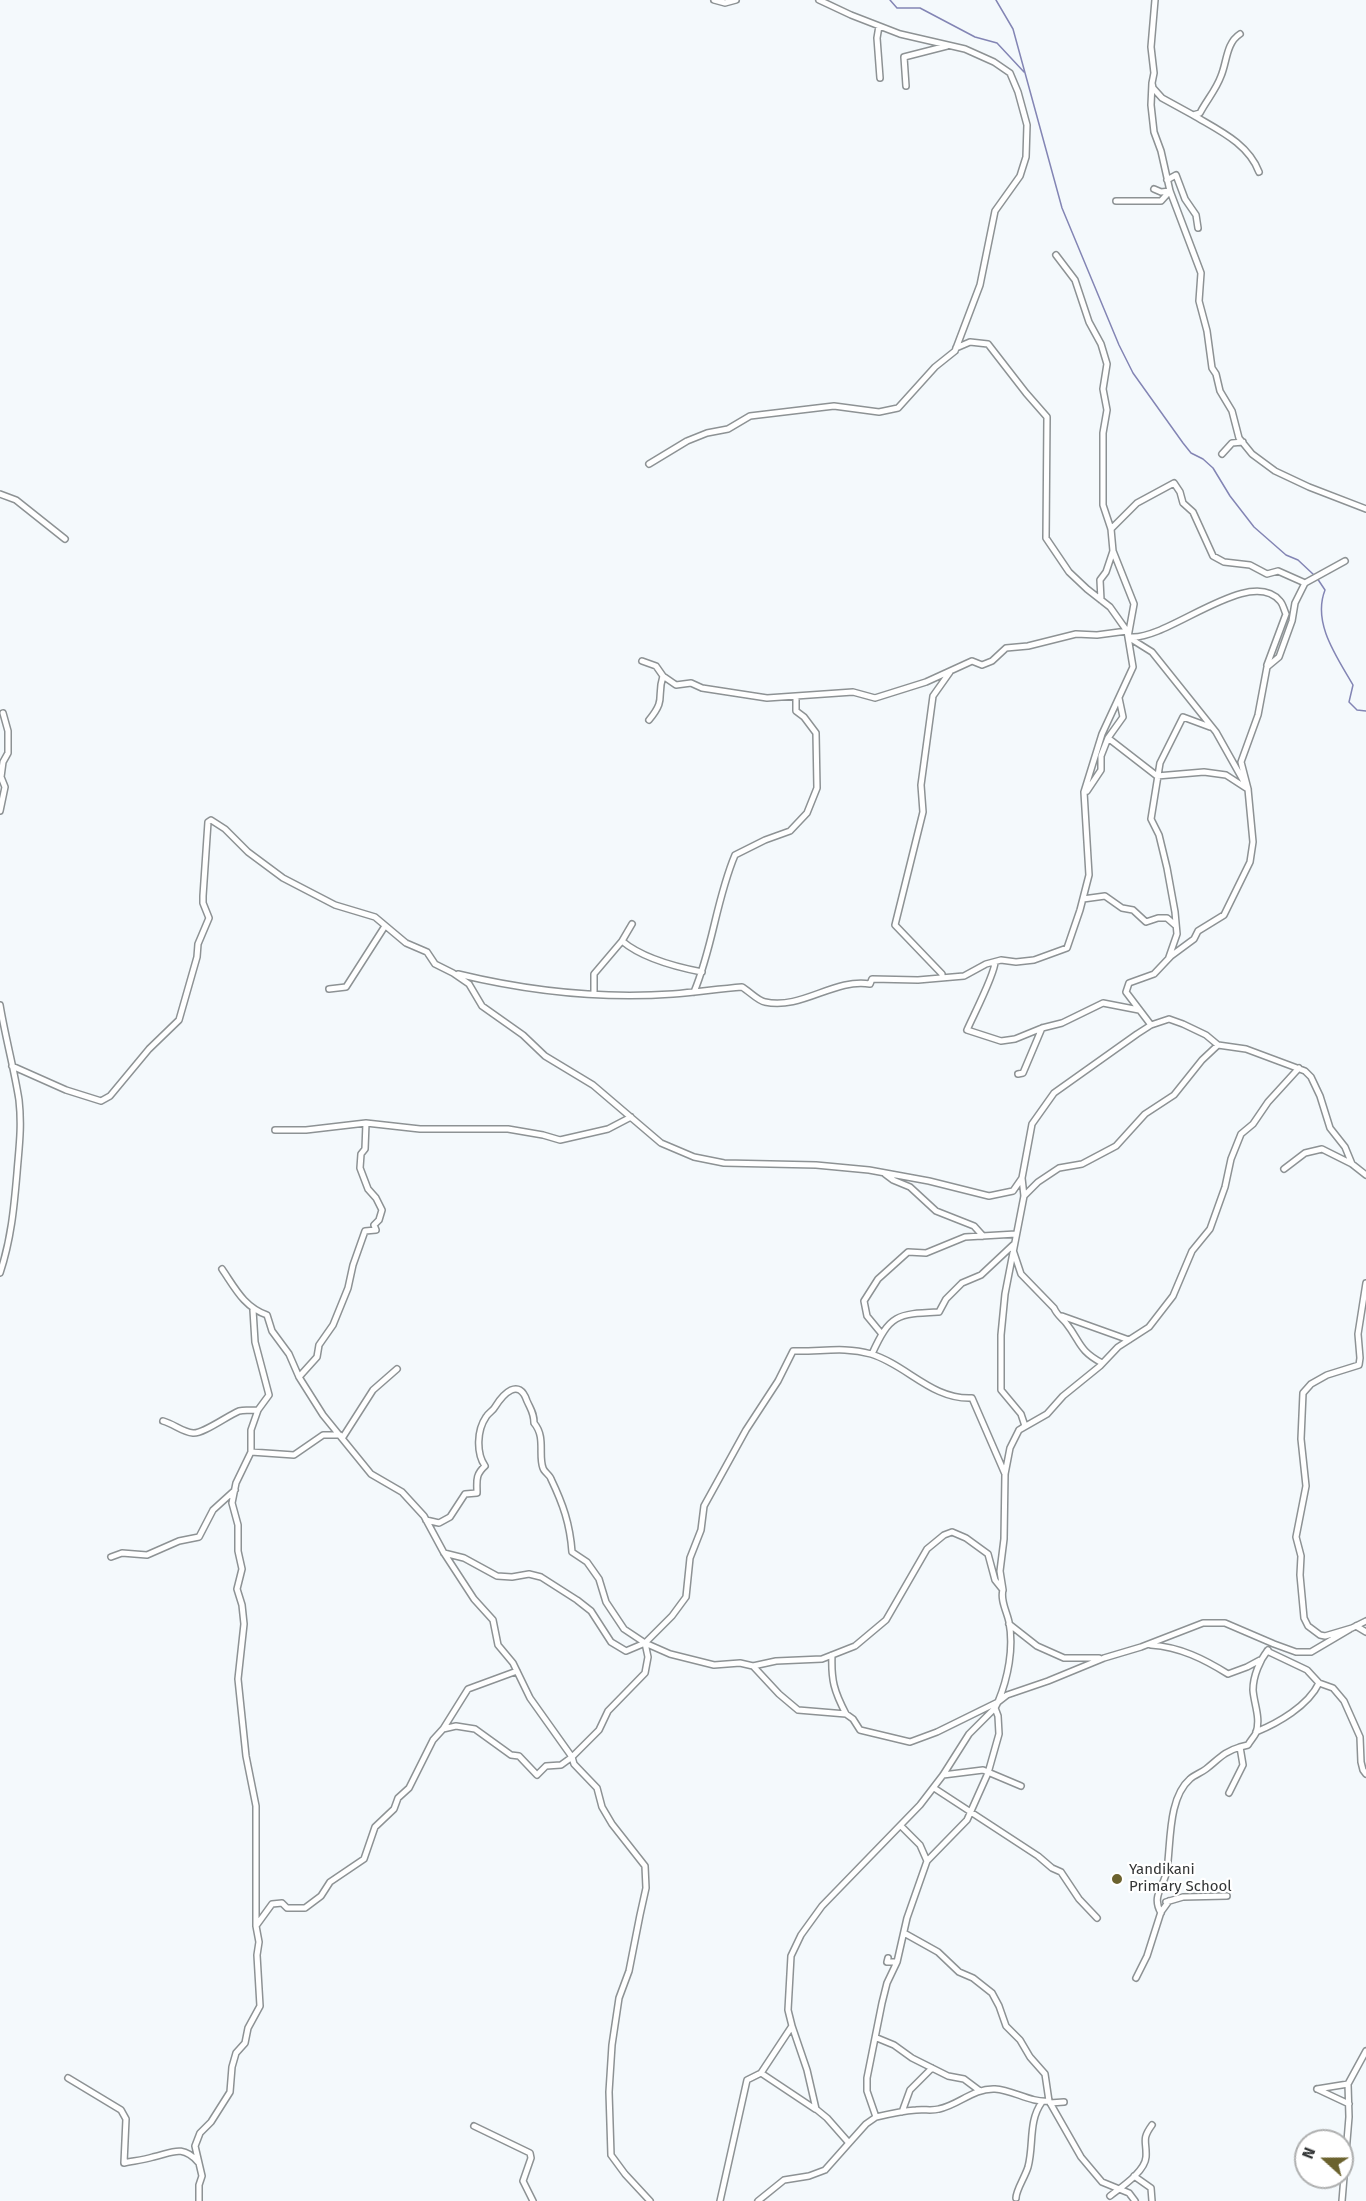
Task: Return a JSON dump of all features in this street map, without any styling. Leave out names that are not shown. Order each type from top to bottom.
[{"type":"street","points":[[714,0],[725,3],[736,0]]},
{"type":"street","points":[[819,0],[900,34],[965,49],[994,62],[1010,73],[1018,92],[1027,125],[1026,157],[1020,176],[995,212],[980,285],[956,348]]},
{"type":"street","points":[[1155,0],[1151,47],[1154,73],[1151,105],[1154,132],[1170,191],[1201,273],[1199,301],[1207,331],[1212,368],[1216,374],[1220,391],[1232,411],[1239,438],[1252,454],[1275,471],[1366,509]]},
{"type":"street","points":[[879,26],[877,38],[880,78]]},
{"type":"street","points":[[1193,116],[1200,113],[1212,94],[1221,76],[1231,44],[1240,34]]},
{"type":"street","points":[[906,86],[904,57],[950,46]]},
{"type":"street","points":[[1152,83],[1153,88],[1162,98],[1231,137],[1254,160],[1259,172]]},
{"type":"street","points":[[1167,180],[1176,175],[1185,199],[1197,215],[1198,228]]},
{"type":"street","points":[[1154,189],[1161,192],[1170,191]]},
{"type":"street","points":[[1116,201],[1161,201],[1170,191]]},
{"type":"street","points":[[1056,255],[1075,280],[1089,322],[1101,344],[1107,364],[1103,388],[1107,410],[1102,433],[1103,506],[1112,529],[1113,551],[1134,604],[1127,634]]},
{"type":"street","points":[[453,973],[522,987],[594,994],[672,994],[742,987],[764,1002],[792,1002],[848,983],[870,984],[872,979],[918,980],[964,976],[986,964],[1035,960],[1067,948],[1089,874],[1084,794],[1102,734],[1133,667],[1127,634],[1110,607],[1069,572],[1046,538],[1047,417],[988,344],[970,342],[956,348],[898,408],[879,412],[834,406],[750,416],[728,429],[706,433],[687,441],[649,464]]},
{"type":"street","points":[[1222,454],[1232,443],[1243,442]]},
{"type":"street","points":[[1112,529],[1137,503],[1174,483],[1183,503],[1192,512],[1213,556],[1224,562],[1250,565],[1267,574],[1278,571],[1305,583]]},
{"type":"street","points":[[0,494],[16,500],[65,539]]},
{"type":"street","points":[[1101,600],[1100,580],[1106,572],[1113,551]]},
{"type":"street","points":[[1267,667],[1279,657],[1292,621],[1295,603],[1305,583],[1345,561]]},
{"type":"street","points":[[642,661],[656,666],[663,676],[676,685],[691,683],[702,688],[767,698],[853,692],[875,698],[926,682],[972,661],[982,665],[992,661],[1006,648],[1028,646],[1076,634],[1127,634],[1138,638],[1152,634],[1180,619],[1243,592],[1264,591],[1280,601],[1286,614],[1267,667],[1258,716],[1241,762],[1248,789],[1253,842],[1250,862],[1224,915],[1198,932],[1194,939],[1168,958],[1154,974],[1129,983],[1126,992],[1151,1025]]},
{"type":"street","points":[[1127,634],[1152,652],[1213,728],[1248,789]]},
{"type":"street","points":[[942,978],[942,974],[895,925],[923,812],[921,785],[933,696],[952,669]]},
{"type":"street","points":[[649,720],[658,709],[662,699],[660,685],[663,676]]},
{"type":"street","points":[[694,992],[707,959],[724,883],[735,855],[790,831],[807,813],[818,788],[816,733],[804,717],[796,711],[796,696]]},
{"type":"street","points":[[1084,794],[1101,770],[1101,756],[1108,738],[1123,717],[1119,697]]},
{"type":"street","points":[[0,811],[5,787],[1,777],[3,762],[8,753],[8,731],[3,713]]},
{"type":"street","points":[[1168,958],[1177,934],[1167,868],[1159,834],[1151,819],[1157,776],[1160,763],[1183,717],[1213,728]]},
{"type":"street","points":[[1108,738],[1157,776],[1204,772],[1226,776],[1248,789]]},
{"type":"street","points":[[12,1066],[66,1090],[100,1101],[104,1100],[110,1096],[149,1049],[179,1020],[197,957],[198,944],[209,918],[202,896],[206,862],[206,830],[209,820],[225,829],[248,852],[284,878],[334,905],[375,917],[406,943],[427,952],[435,964],[469,984],[482,1006],[524,1035],[545,1056],[593,1084],[661,1143],[694,1157],[724,1163],[816,1166],[885,1173],[989,1196],[1013,1191],[1022,1178]]},
{"type":"street","points":[[1083,899],[1106,896],[1122,908],[1133,910],[1146,922],[1167,918],[1176,926]]},
{"type":"street","points":[[594,994],[594,974],[622,941],[632,924]]},
{"type":"street","points":[[329,989],[346,987],[385,926]]},
{"type":"street","points":[[622,941],[628,947],[671,964],[702,972]]},
{"type":"street","points":[[995,962],[995,970],[967,1030],[1001,1041],[1015,1039],[1062,1023],[1103,1003],[1132,1007],[1140,1011]]},
{"type":"street","points":[[0,1005],[19,1100],[21,1139],[15,1208],[7,1252],[0,1273]]},
{"type":"street","points":[[816,2109],[807,2070],[788,2010],[791,1956],[801,1935],[822,1906],[901,1826],[933,1788],[969,1734],[995,1708],[1005,1687],[1011,1644],[1009,1624],[1001,1596],[1003,1590],[1000,1571],[1004,1539],[1005,1474],[1010,1448],[1019,1430],[1025,1426],[1020,1414],[1001,1390],[1001,1335],[1005,1294],[1024,1196],[1022,1178],[1032,1124],[1054,1093],[1151,1025],[1169,1019],[1206,1035],[1218,1045],[1246,1049],[1299,1068],[1311,1077],[1330,1128],[1345,1147],[1352,1164]]},
{"type":"street","points":[[1018,1074],[1023,1073],[1027,1067],[1042,1028]]},
{"type":"street","points":[[1024,1196],[1038,1182],[1059,1168],[1082,1164],[1116,1146],[1145,1114],[1174,1095],[1181,1083],[1218,1045]]},
{"type":"street","points":[[1019,1430],[1047,1414],[1069,1390],[1118,1347],[1149,1327],[1173,1296],[1192,1251],[1210,1229],[1225,1186],[1230,1159],[1241,1134],[1253,1124],[1268,1102],[1299,1068]]},
{"type":"street","points":[[275,1130],[306,1130],[366,1123],[420,1129],[480,1127],[508,1129],[560,1140],[608,1129],[631,1117]]},
{"type":"street","points":[[299,1377],[317,1357],[319,1345],[333,1325],[348,1288],[365,1231],[376,1230],[374,1225],[379,1220],[382,1210],[376,1198],[368,1190],[360,1168],[361,1154],[365,1149],[366,1123]]},
{"type":"street","points":[[1284,1169],[1305,1153],[1322,1149],[1352,1164],[1366,1176]]},
{"type":"street","points":[[885,1173],[893,1180],[910,1187],[936,1211],[974,1226],[983,1236]]},
{"type":"street","points":[[881,1333],[867,1316],[864,1301],[878,1279],[908,1252],[926,1252],[965,1238],[1016,1234]]},
{"type":"street","points":[[1014,1247],[1021,1274],[1046,1298],[1085,1353],[1102,1363]]},
{"type":"street","points":[[872,1354],[881,1333],[901,1315],[939,1312],[946,1299],[962,1283],[981,1275],[1014,1247]]},
{"type":"street","points":[[222,1269],[253,1310],[267,1315],[272,1331],[289,1354],[299,1377],[324,1415],[371,1474],[402,1492],[426,1520],[474,1599],[493,1620],[498,1645],[513,1663],[530,1698],[572,1756],[574,1764],[597,1788],[602,1807],[612,1824],[645,1866],[645,1888],[629,1971],[619,1998],[612,2044],[609,2092],[611,2155],[624,2174],[650,2201]]},
{"type":"street","points":[[1359,1365],[1358,1334],[1366,1283]]},
{"type":"street","points":[[199,2201],[199,2185],[202,2176],[195,2146],[200,2133],[211,2122],[230,2092],[232,2067],[236,2053],[244,2043],[248,2028],[260,2006],[257,1955],[259,1942],[256,1926],[256,1806],[246,1756],[238,1680],[244,1624],[237,1589],[242,1569],[238,1551],[238,1524],[232,1503],[236,1483],[251,1452],[251,1430],[258,1410],[269,1395],[255,1342],[253,1310]]},
{"type":"street","points":[[1057,1315],[1130,1340]]},
{"type":"street","points":[[444,1553],[464,1558],[497,1576],[512,1578],[529,1574],[541,1577],[591,1611],[603,1626],[611,1642],[626,1651],[645,1643],[672,1616],[686,1597],[690,1558],[701,1530],[704,1506],[746,1430],[778,1381],[793,1351],[813,1352],[837,1348],[872,1354],[893,1364],[924,1384],[957,1399],[972,1398],[1005,1474]]},
{"type":"street","points":[[1350,1629],[1325,1636],[1320,1635],[1313,1631],[1305,1620],[1296,1530],[1306,1486],[1301,1439],[1303,1393],[1311,1384],[1327,1375],[1359,1365],[1366,1360]]},
{"type":"street","points":[[341,1436],[374,1390],[397,1369]]},
{"type":"street","points":[[426,1520],[440,1523],[450,1517],[465,1494],[477,1494],[476,1479],[479,1471],[485,1466],[480,1459],[479,1447],[481,1430],[486,1417],[494,1410],[502,1395],[509,1390],[518,1390],[525,1394],[534,1412],[534,1422],[539,1428],[543,1468],[551,1478],[566,1511],[572,1552],[588,1562],[599,1579],[606,1602],[624,1629],[645,1643],[670,1654],[714,1665],[740,1663],[753,1666],[776,1661],[822,1659],[855,1646],[886,1620],[927,1549],[944,1535],[952,1532],[966,1538],[988,1554],[995,1580],[1003,1590]]},
{"type":"street","points":[[163,1421],[195,1434],[204,1432],[213,1424],[242,1410],[258,1410]]},
{"type":"street","points":[[251,1452],[294,1455],[323,1435],[341,1436]]},
{"type":"street","points":[[111,1557],[123,1553],[147,1555],[179,1541],[199,1537],[213,1510],[235,1490]]},
{"type":"street","points":[[832,1655],[831,1676],[835,1693],[846,1714],[853,1719],[860,1730],[910,1742],[937,1732],[998,1702],[1007,1695],[1203,1623],[1225,1623],[1296,1652],[1311,1652],[1366,1621]]},
{"type":"street","points":[[1009,1624],[1037,1646],[1064,1658],[1104,1658]]},
{"type":"street","points":[[1356,1626],[1366,1632]]},
{"type":"street","points":[[443,1729],[456,1726],[475,1729],[512,1755],[519,1756],[537,1775],[546,1766],[561,1765],[599,1730],[608,1712],[645,1672],[648,1657],[645,1643]]},
{"type":"street","points":[[1147,1645],[1175,1648],[1217,1666],[1228,1674],[1260,1659],[1274,1644]]},
{"type":"street","points":[[1267,1651],[1307,1670],[1319,1683],[1333,1688],[1344,1701],[1360,1737],[1361,1762],[1366,1774]]},
{"type":"street","points":[[1161,1913],[1156,1906],[1167,1867],[1168,1846],[1178,1793],[1189,1779],[1202,1772],[1221,1754],[1248,1745],[1256,1732],[1258,1719],[1253,1690],[1260,1659]]},
{"type":"street","points":[[753,1666],[779,1694],[798,1710],[846,1714]]},
{"type":"street","points":[[256,1926],[272,1904],[282,1903],[288,1908],[305,1908],[321,1896],[330,1882],[364,1858],[375,1827],[394,1809],[398,1798],[409,1788],[433,1740],[443,1729],[468,1689],[517,1671]]},
{"type":"street","points":[[1256,1732],[1283,1718],[1315,1691],[1319,1683]]},
{"type":"street","points":[[876,2117],[867,2091],[867,2078],[887,1983],[897,1962],[927,1861],[967,1820],[988,1773],[999,1734],[995,1708]]},
{"type":"street","points":[[1229,1793],[1243,1766],[1240,1747]]},
{"type":"street","points":[[943,1775],[983,1770],[1021,1786]]},
{"type":"street","points":[[933,1788],[1061,1872],[1079,1899],[1097,1918]]},
{"type":"street","points":[[901,1826],[920,1845],[927,1861]]},
{"type":"street","points":[[1156,1906],[1183,1897],[1227,1896]]},
{"type":"street","points":[[1137,1978],[1148,1956],[1161,1913],[1169,1901]]},
{"type":"street","points":[[904,1933],[938,1952],[959,1972],[973,1978],[992,1994],[1006,2026],[1020,2040],[1030,2057],[1045,2074],[1049,2102],[1081,2157],[1102,2182],[1128,2193],[1135,2201]]},
{"type":"street","points":[[888,1958],[887,1962],[897,1962]]},
{"type":"street","points":[[720,2201],[747,2080],[761,2073],[792,2026]]},
{"type":"street","points":[[877,2038],[894,2045],[912,2058],[948,2076],[964,2079],[980,2091]]},
{"type":"street","points":[[1346,2129],[1349,2104],[1347,2084],[1366,2051]]},
{"type":"street","points":[[902,2112],[910,2090],[932,2068]]},
{"type":"street","points":[[761,2073],[816,2109],[849,2143]]},
{"type":"street","points":[[68,2078],[121,2110],[126,2119],[123,2163],[180,2151],[192,2155],[198,2163]]},
{"type":"street","points":[[1347,2084],[1317,2089],[1349,2104]]},
{"type":"street","points":[[758,2201],[784,2180],[809,2176],[825,2170],[866,2124],[876,2117],[945,2108],[966,2096],[994,2089],[1042,2102],[1064,2102]]},
{"type":"street","points":[[1016,2198],[1016,2193],[1024,2180],[1032,2150],[1031,2136],[1035,2111],[1042,2102]]},
{"type":"street","points":[[1110,2196],[1134,2176],[1142,2166],[1146,2158],[1145,2138],[1152,2125]]},
{"type":"street","points":[[474,2127],[530,2153],[531,2158],[523,2181],[533,2201]]},
{"type":"street","points":[[1134,2176],[1151,2188],[1152,2201]]},
{"type":"waterway","points":[[890,0],[897,8],[920,8],[975,37],[997,43],[1024,72]]},
{"type":"waterway","points":[[996,0],[1013,29],[1062,208],[1133,373],[1191,453],[1203,459],[1213,468],[1230,496],[1254,527],[1286,555],[1298,560],[1314,575]]},
{"type":"waterway","points":[[1317,578],[1325,590],[1322,615],[1328,639],[1353,685],[1349,702],[1357,710],[1366,711]]},
{"type":"place","name":"Yandikani Primary School","points":[[1117,1879]]}]
